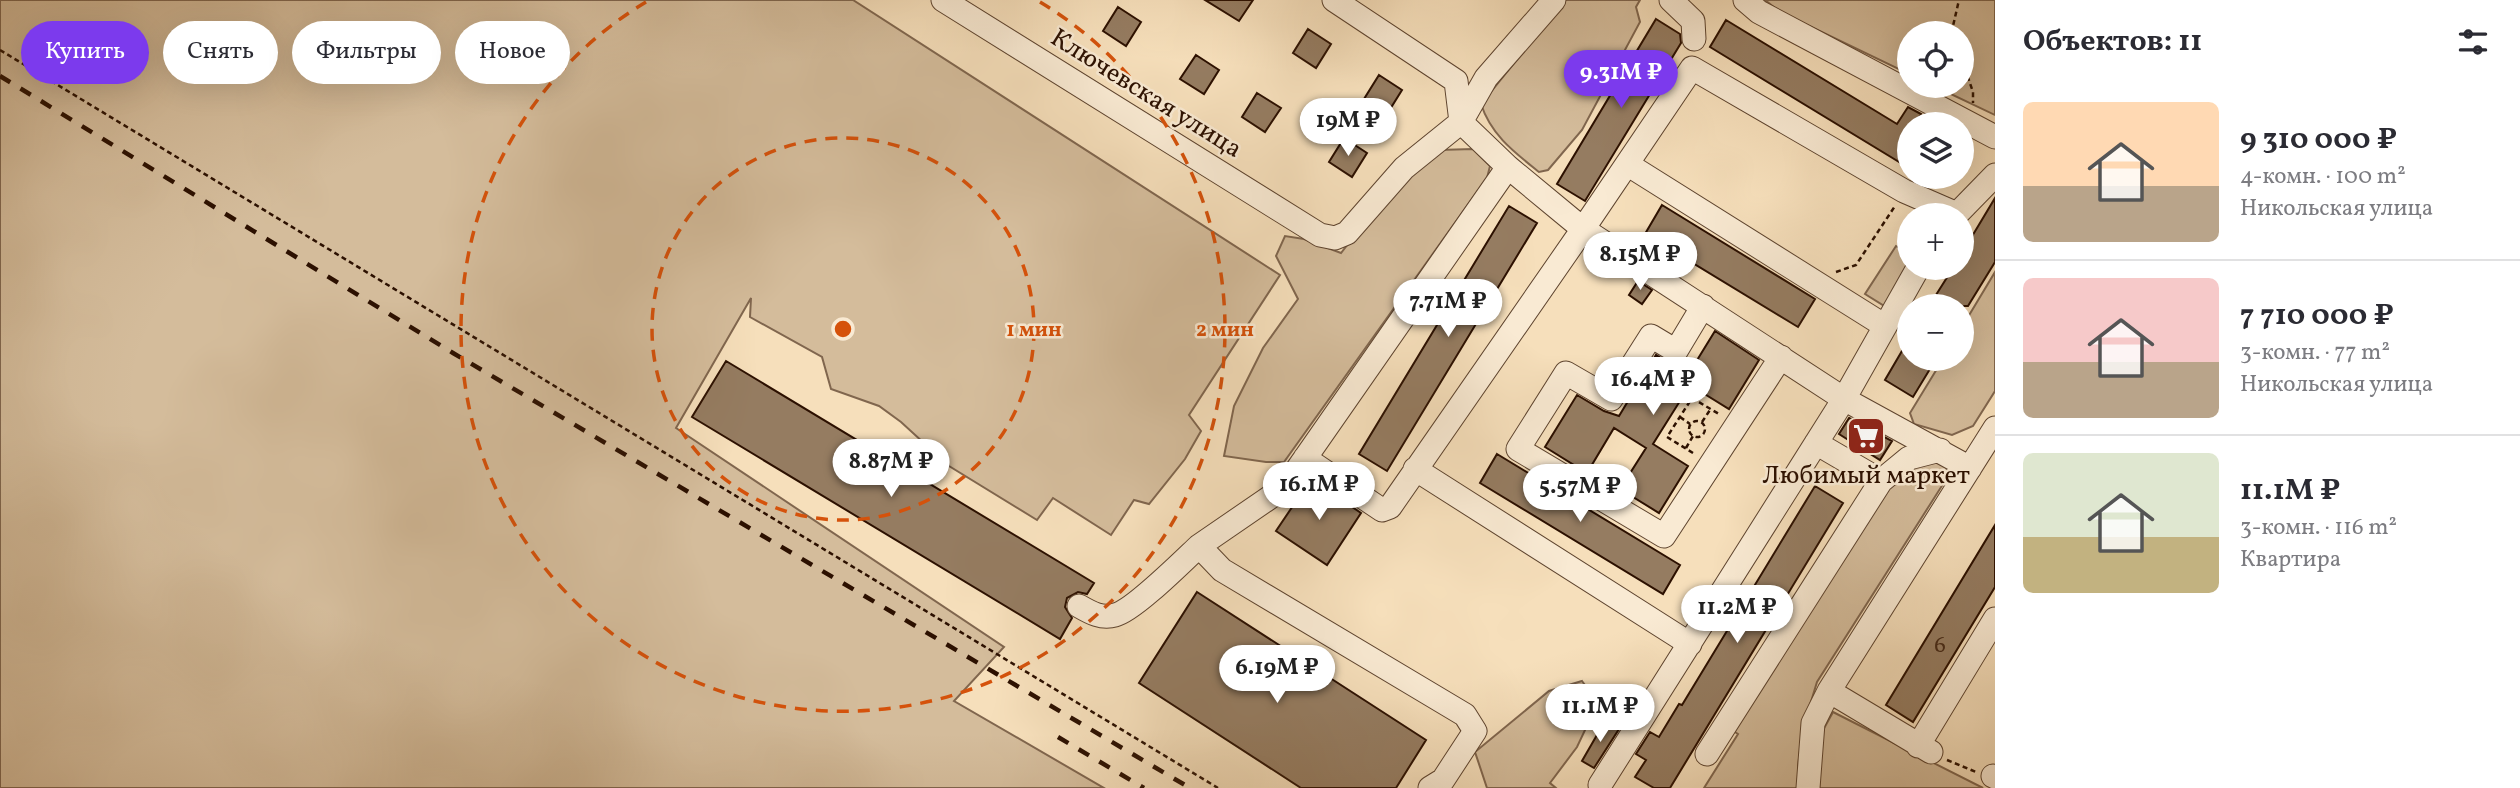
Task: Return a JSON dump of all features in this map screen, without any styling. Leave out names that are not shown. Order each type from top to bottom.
[{"type":"street","name":"Ключевская улица","points":[[943,0],[1320,235],[1335,238],[1347,233],[1404,168],[1461,122]]},
{"type":"street","points":[[1334,0],[1456,81],[1461,122],[1508,167],[1583,229],[1844,398],[1970,468]]},
{"type":"street","points":[[1461,122],[1486,78],[1554,0]]},
{"type":"street","points":[[1671,0],[1693,21],[1694,39]]},
{"type":"street","points":[[1745,0],[1759,12],[1948,112]]},
{"type":"street","points":[[1305,458],[1382,510],[1390,507],[1692,68],[1904,191],[1930,203]]},
{"type":"street","points":[[1974,126],[1995,137]]},
{"type":"street","points":[[1627,164],[1885,326]]},
{"type":"street","points":[[1079,606],[1096,616],[1116,615],[1139,600],[1199,546],[1285,487],[1508,167]]},
{"type":"street","points":[[1968,203],[1995,175]]},
{"type":"street","points":[[1600,785],[1844,398],[1911,280]]},
{"type":"street","points":[[1703,306],[1676,351],[1651,336],[1611,399],[1566,373],[1518,449],[1664,536],[1781,358]]},
{"type":"street","points":[[1808,788],[1813,723],[1829,691],[1995,428]]},
{"type":"street","points":[[1816,443],[1881,481]]},
{"type":"street","points":[[1707,754],[1881,481],[1909,458],[1940,450]]},
{"type":"street","points":[[1415,469],[1690,644]]},
{"type":"street","points":[[1199,546],[1222,570],[1465,715],[1475,731],[1443,779],[1430,788]]},
{"type":"street","points":[[1829,691],[1925,749],[1995,619]]},
{"type":"path","points":[[1954,21],[1959,0]]},
{"type":"path","points":[[0,50],[1218,788]]},
{"type":"path","points":[[1814,281],[1856,265],[1904,191]]},
{"type":"path","points":[[1711,464],[1667,437],[1692,398],[1736,425]]},
{"type":"path","points":[[1702,422],[1710,409]]},
{"type":"path","points":[[1680,417],[1690,424]]},
{"type":"path","points":[[1690,424],[1697,420],[1702,422],[1706,429],[1699,437],[1693,436]]},
{"type":"path","points":[[1690,424],[1689,429],[1693,436]]},
{"type":"path","points":[[1686,448],[1693,436]]},
{"type":"path","points":[[1925,749],[1968,770],[1994,776]]},
{"type":"shaded area","points":[[0,0],[853,0],[1280,275],[1189,415],[1201,431],[1185,459],[1149,504],[1134,500],[1111,535],[1053,498],[1037,520],[949,466],[901,422],[879,406],[831,389],[822,357],[750,317],[751,298],[676,428],[1004,647],[954,701],[1104,788],[0,788]]},
{"type":"shaded area","points":[[1565,0],[1640,0],[1636,7],[1640,22],[1582,130],[1548,170],[1539,172],[1497,134],[1481,104]]},
{"type":"shaded area","points":[[1765,0],[1995,0],[1995,115],[1959,98],[1974,98],[1974,21],[1897,21],[1897,68],[1780,12]]},
{"type":"shaded area","points":[[1473,149],[1490,166],[1487,178],[1284,462],[1224,456],[1234,406],[1263,348],[1298,299],[1276,256],[1285,236],[1304,239],[1341,253],[1378,205],[1439,150]]},
{"type":"shaded area","points":[[1897,247],[1897,280],[1902,280],[1886,307],[1865,294]]},
{"type":"shaded area","points":[[1995,272],[1995,391],[1973,426],[1952,435],[1914,424],[1910,413],[1936,371],[1974,371],[1974,307]]},
{"type":"shaded area","points":[[1928,457],[1947,467],[1945,481],[1817,682],[1803,728],[1798,766],[1800,788],[1704,788],[1738,734],[1718,721],[1871,483]]},
{"type":"shaded area","points":[[1582,681],[1590,692],[1595,709],[1577,747],[1550,783],[1556,788],[1487,788],[1475,752],[1549,691]]},
{"type":"shaded area","points":[[1833,712],[1983,788],[1819,788],[1822,732]]},
{"type":"building","points":[[1205,0],[1253,0],[1239,21]]},
{"type":"building","points":[[1118,7],[1141,22],[1126,46],[1103,31]]},
{"type":"building","points":[[1656,19],[1680,34],[1681,43],[1585,201],[1557,184]]},
{"type":"building","points":[[1726,20],[1897,124],[1897,161],[1710,47]]},
{"type":"building","points":[[1308,29],[1331,44],[1316,68],[1293,53]]},
{"type":"building","points":[[1196,55],[1219,70],[1204,94],[1180,79]]},
{"type":"building","points":[[1379,75],[1402,90],[1387,114],[1364,99]]},
{"type":"building","points":[[1257,93],[1281,108],[1265,132],[1242,117]]},
{"type":"building","points":[[1908,107],[1917,112],[1905,112]]},
{"type":"building","points":[[1344,138],[1367,153],[1352,177],[1329,162]]},
{"type":"building","points":[[1995,198],[1995,262],[1974,296],[1974,294],[1937,294],[1945,280],[1974,280],[1974,233]]},
{"type":"building","points":[[1662,205],[1815,299],[1798,327],[1645,234]]},
{"type":"building","points":[[1509,206],[1537,223],[1387,471],[1359,454]]},
{"type":"building","points":[[1638,281],[1652,290],[1642,304],[1629,295]]},
{"type":"building","points":[[1715,331],[1759,360],[1729,409],[1690,385],[1653,444],[1688,466],[1659,513],[1620,489],[1646,448],[1614,428],[1587,473],[1545,447],[1577,395],[1604,411],[1619,416],[1656,355],[1669,363],[1680,364],[1691,370]]},
{"type":"building","points":[[1897,360],[1897,371],[1929,371],[1913,397],[1885,380]]},
{"type":"building","points":[[726,361],[1094,583],[1087,594],[1078,592],[1067,598],[1065,607],[1072,618],[1060,639],[692,417]]},
{"type":"building","name":"Любимый маркет","points":[[1849,418],[1892,441],[1880,460],[1839,434]]},
{"type":"building","points":[[1497,454],[1680,565],[1663,594],[1480,483]]},
{"type":"building","points":[[1311,479],[1361,513],[1327,565],[1276,531]]},
{"type":"building","points":[[1815,486],[1843,503],[1670,788],[1654,788],[1635,777],[1646,760],[1636,754],[1650,732],[1659,737],[1679,704],[1682,705]]},
{"type":"building","points":[[1995,525],[1995,587],[1913,722],[1886,705]]},
{"type":"building","points":[[1197,592],[1426,740],[1396,788],[1301,788],[1139,683]]},
{"type":"building","points":[[1605,721],[1619,729],[1594,768],[1582,761]]},
{"type":"railway","points":[[0,76],[453,353],[1190,788]]},
{"type":"railway","points":[[1058,737],[1144,788]]},
{"type":"place","name":"Любимый маркет","points":[[1866,436]]}]
